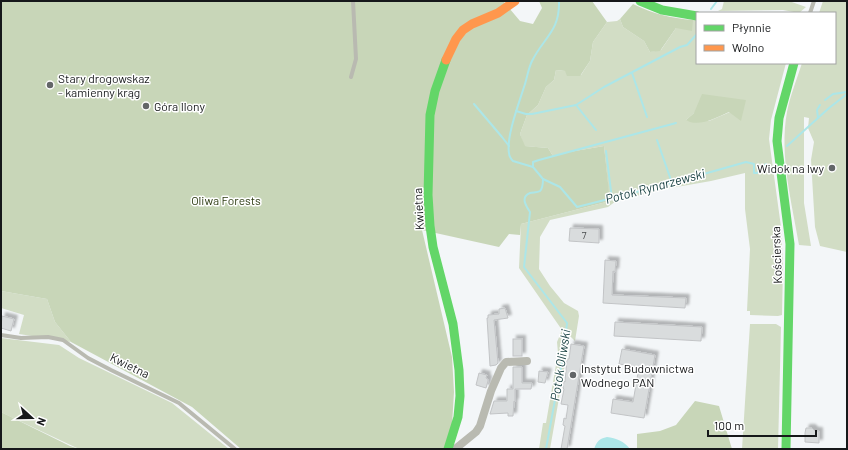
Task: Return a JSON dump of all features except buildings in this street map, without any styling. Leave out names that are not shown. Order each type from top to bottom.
[{"type":"street","name":"Kwietna","points":[[448,449],[454,434],[458,417],[459,380],[453,325],[438,268],[430,225],[428,171],[429,124],[440,73],[460,33],[469,26],[488,18],[515,1]]},
{"type":"street","points":[[640,1],[662,10],[696,16]]},
{"type":"street","name":"Kościerska","points":[[786,449],[790,244],[777,141],[779,118],[794,64]]},
{"type":"street","points":[[455,449],[476,432],[480,426],[491,391],[501,368],[506,362],[527,361]]},
{"type":"lane","points":[[351,77],[356,58],[353,1]]},
{"type":"lane","points":[[810,12],[814,1]]},
{"type":"lane","name":"Kwietna","points":[[1,335],[21,338],[48,338],[63,340],[88,358],[179,403],[235,449]]},
{"type":"green space","name":"Oliwa Forests","points":[[1,1],[505,1],[504,2],[520,21],[533,24],[542,8],[539,1],[592,1],[607,22],[593,42],[590,61],[580,76],[567,76],[565,71],[556,70],[554,80],[546,87],[538,105],[527,115],[520,134],[525,146],[548,148],[553,156],[604,146],[610,201],[521,224],[520,235],[509,234],[499,247],[422,230],[452,357],[454,392],[452,425],[444,449],[241,449],[192,407],[71,342],[55,322],[47,299],[1,291]]},
{"type":"green space","points":[[724,1],[789,1],[806,7],[800,12],[783,10],[718,11],[722,9]]},
{"type":"green space","points":[[823,1],[847,1],[847,252],[820,246],[815,227],[811,160],[814,142],[808,128],[809,118],[804,117],[804,203],[811,246],[799,245],[785,162],[785,128],[787,112],[802,64],[836,64],[836,12],[819,12]]},
{"type":"green space","points":[[633,4],[662,15],[693,20],[692,31],[676,28],[660,51],[650,52],[644,41],[623,27],[620,19]]},
{"type":"green space","points":[[620,19],[623,27],[644,41],[650,52],[661,50],[676,28],[696,20],[696,64],[786,64],[771,120],[769,139],[781,227],[783,266],[782,315],[750,315],[750,311],[747,311],[750,249],[745,209],[745,173],[665,189],[616,201],[608,207],[550,220],[540,237],[539,269],[550,286],[564,303],[578,311],[579,316],[575,341],[570,336],[550,449],[539,449],[543,423],[546,423],[558,353],[557,342],[562,330],[519,268],[521,224],[610,201],[655,185],[609,197],[604,146],[553,156],[548,148],[524,146],[520,134],[527,115],[538,105],[546,87],[554,80],[556,70],[581,75],[590,61],[593,42],[607,22],[617,21]],"holes":[[[746,100],[730,112],[709,121],[686,120],[694,113]]]},
{"type":"green space","points":[[702,94],[746,100],[741,121],[729,112],[714,119],[702,122],[696,123],[686,120],[694,113]]},
{"type":"green space","points":[[1,291],[47,299],[55,322],[71,342],[19,334],[24,315],[1,308]]},
{"type":"green space","points":[[750,324],[776,324],[781,327],[778,449],[742,449]]},
{"type":"green space","points":[[1,338],[59,345],[79,358],[172,403],[229,449],[79,449],[11,417],[1,412]]},
{"type":"green space","points":[[695,401],[719,406],[732,449],[637,449],[637,434],[660,431],[676,425]]},
{"type":"green space","points":[[1,412],[70,446],[79,449],[1,449]]},
{"type":"water","points":[[607,437],[620,440],[630,449],[594,449],[599,441]]},
{"type":"waterway","name":"Potok Oliwski","points":[[546,449],[563,356],[567,323],[524,267],[530,212],[525,202],[525,197],[530,193],[540,191],[543,179],[533,167],[513,161],[509,155],[509,138],[529,67],[554,27],[559,11],[559,1]]},
{"type":"waterway","points":[[711,9],[717,1]]},
{"type":"waterway","points":[[516,111],[532,114],[576,105],[604,87],[680,47],[687,45],[696,35]]},
{"type":"waterway","points":[[632,73],[647,117]]},
{"type":"waterway","points":[[825,100],[833,94],[847,92]]},
{"type":"waterway","name":"Potok Rynarzewski","points":[[787,146],[829,108],[847,94]]},
{"type":"waterway","points":[[474,104],[509,146]]},
{"type":"waterway","points":[[576,105],[596,130]]},
{"type":"waterway","points":[[818,118],[817,110],[820,105]]},
{"type":"waterway","points":[[533,167],[533,162],[539,160],[676,123]]},
{"type":"waterway","points":[[657,140],[672,183]]},
{"type":"waterway","points":[[606,151],[612,199]]},
{"type":"waterway","name":"Potok Rynarzewski","points":[[543,179],[560,187],[577,207],[672,183],[746,162],[754,164],[754,173],[757,173],[766,164]]},
{"type":"traffic: fast","points":[[640,1],[662,10],[696,16]]},
{"type":"traffic: fast","points":[[446,60],[435,91],[430,115],[428,195],[433,247],[453,324],[459,370],[460,396],[458,417],[448,449]]},
{"type":"traffic: fast","points":[[786,449],[790,244],[777,141],[779,118],[794,64]]},
{"type":"traffic: slow","points":[[446,60],[456,39],[463,30],[472,24],[498,13],[515,1]]},
{"type":"place","name":"Stary drogowskaz - kamienny krąg","points":[[50,85]]},
{"type":"place","name":"Góra Ilony","points":[[146,106]]},
{"type":"place","name":"Widok na lwy","points":[[832,168]]},
{"type":"place","name":"Instytut Budownictwa Wodnego PAN","points":[[573,375]]}]
